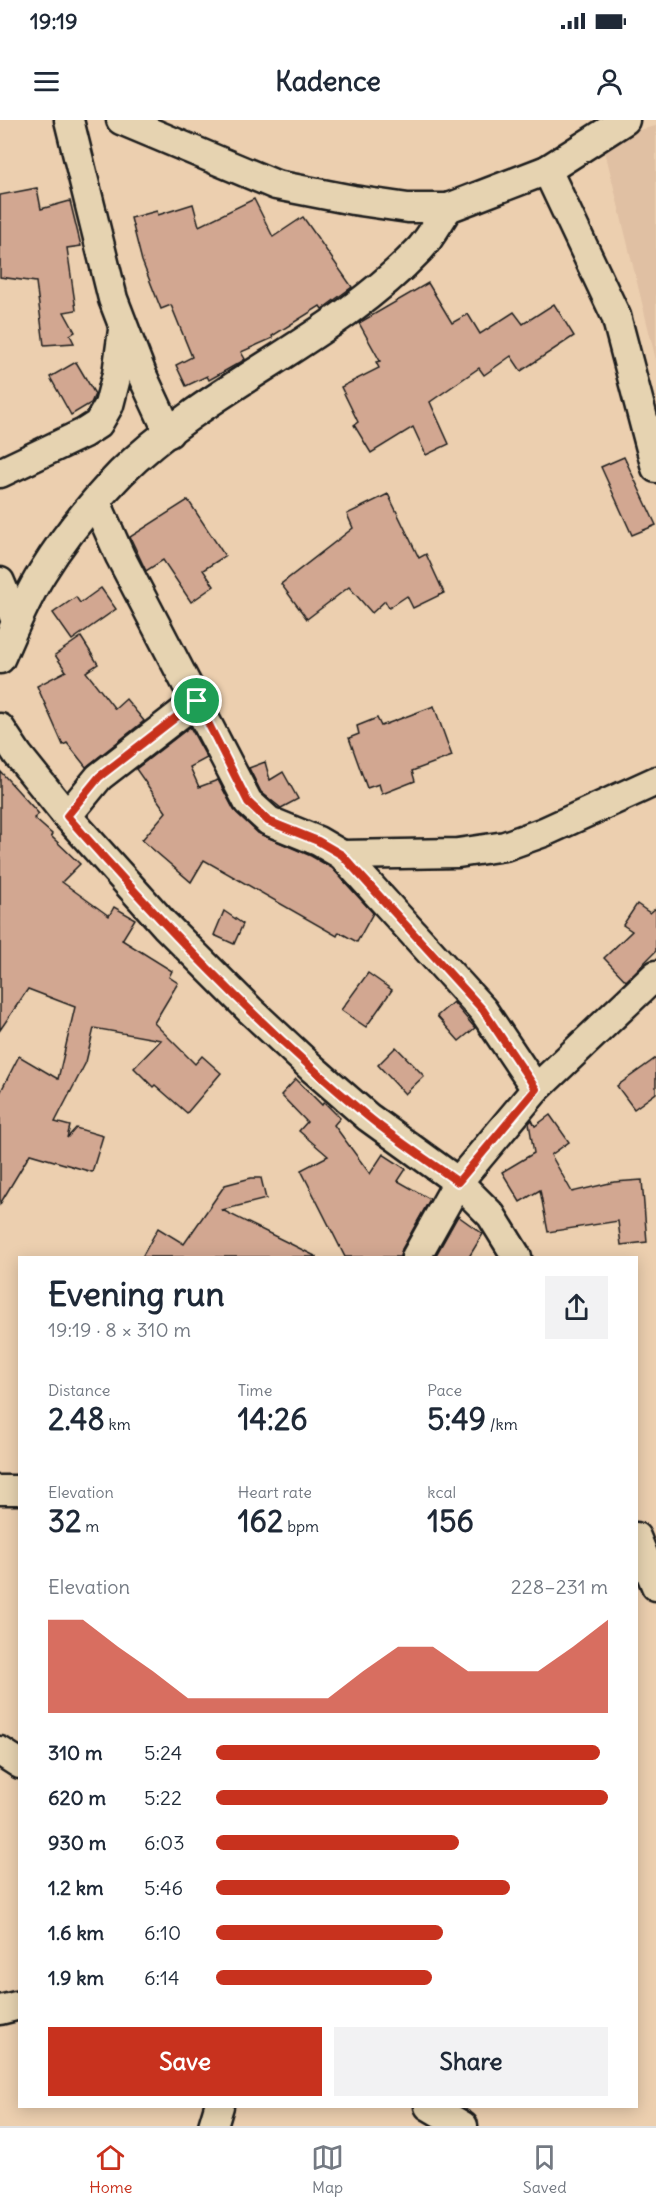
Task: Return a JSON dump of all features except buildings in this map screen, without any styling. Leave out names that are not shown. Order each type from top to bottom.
[{"type":"street","points":[[69,120],[107,278],[124,329],[169,433]]},
{"type":"street","points":[[121,120],[276,185],[353,201],[408,208],[448,208],[548,170],[625,120]]},
{"type":"street","points":[[548,170],[616,315],[656,468]]},
{"type":"street","points":[[0,656],[42,573],[76,524],[122,473],[169,433],[384,284],[422,247],[448,208]]},
{"type":"street","points":[[0,473],[99,424],[109,405],[117,374],[124,329]]},
{"type":"street","points":[[96,502],[120,556],[248,802],[268,821],[318,841],[342,855],[483,1010],[536,1089]]},
{"type":"street","points":[[0,582],[16,621]]},
{"type":"street","points":[[67,816],[99,777],[197,701]]},
{"type":"street","points":[[0,728],[18,755],[67,816],[165,926],[250,1011],[313,1069],[368,1116],[458,1182],[491,1215],[516,1256]]},
{"type":"street","points":[[342,855],[458,853],[505,846],[544,832],[656,781]]},
{"type":"street","points":[[417,1256],[458,1182],[536,1089],[656,975]]},
{"type":"street","points":[[0,1491],[18,1490]]},
{"type":"street","points":[[0,1751],[18,1763]]},
{"type":"street","points":[[0,2010],[18,2006]]},
{"type":"street","points":[[213,2126],[218,2108]]},
{"type":"street","points":[[432,2108],[463,2126]]},
{"type":"shaded area","points":[[656,126],[656,360],[602,139]]},
{"type":"route","points":[[197,701],[248,802],[268,821],[318,841],[342,855],[483,1010],[536,1089],[458,1182],[368,1116],[250,1011],[165,926],[67,816],[99,777],[197,701]]}]
